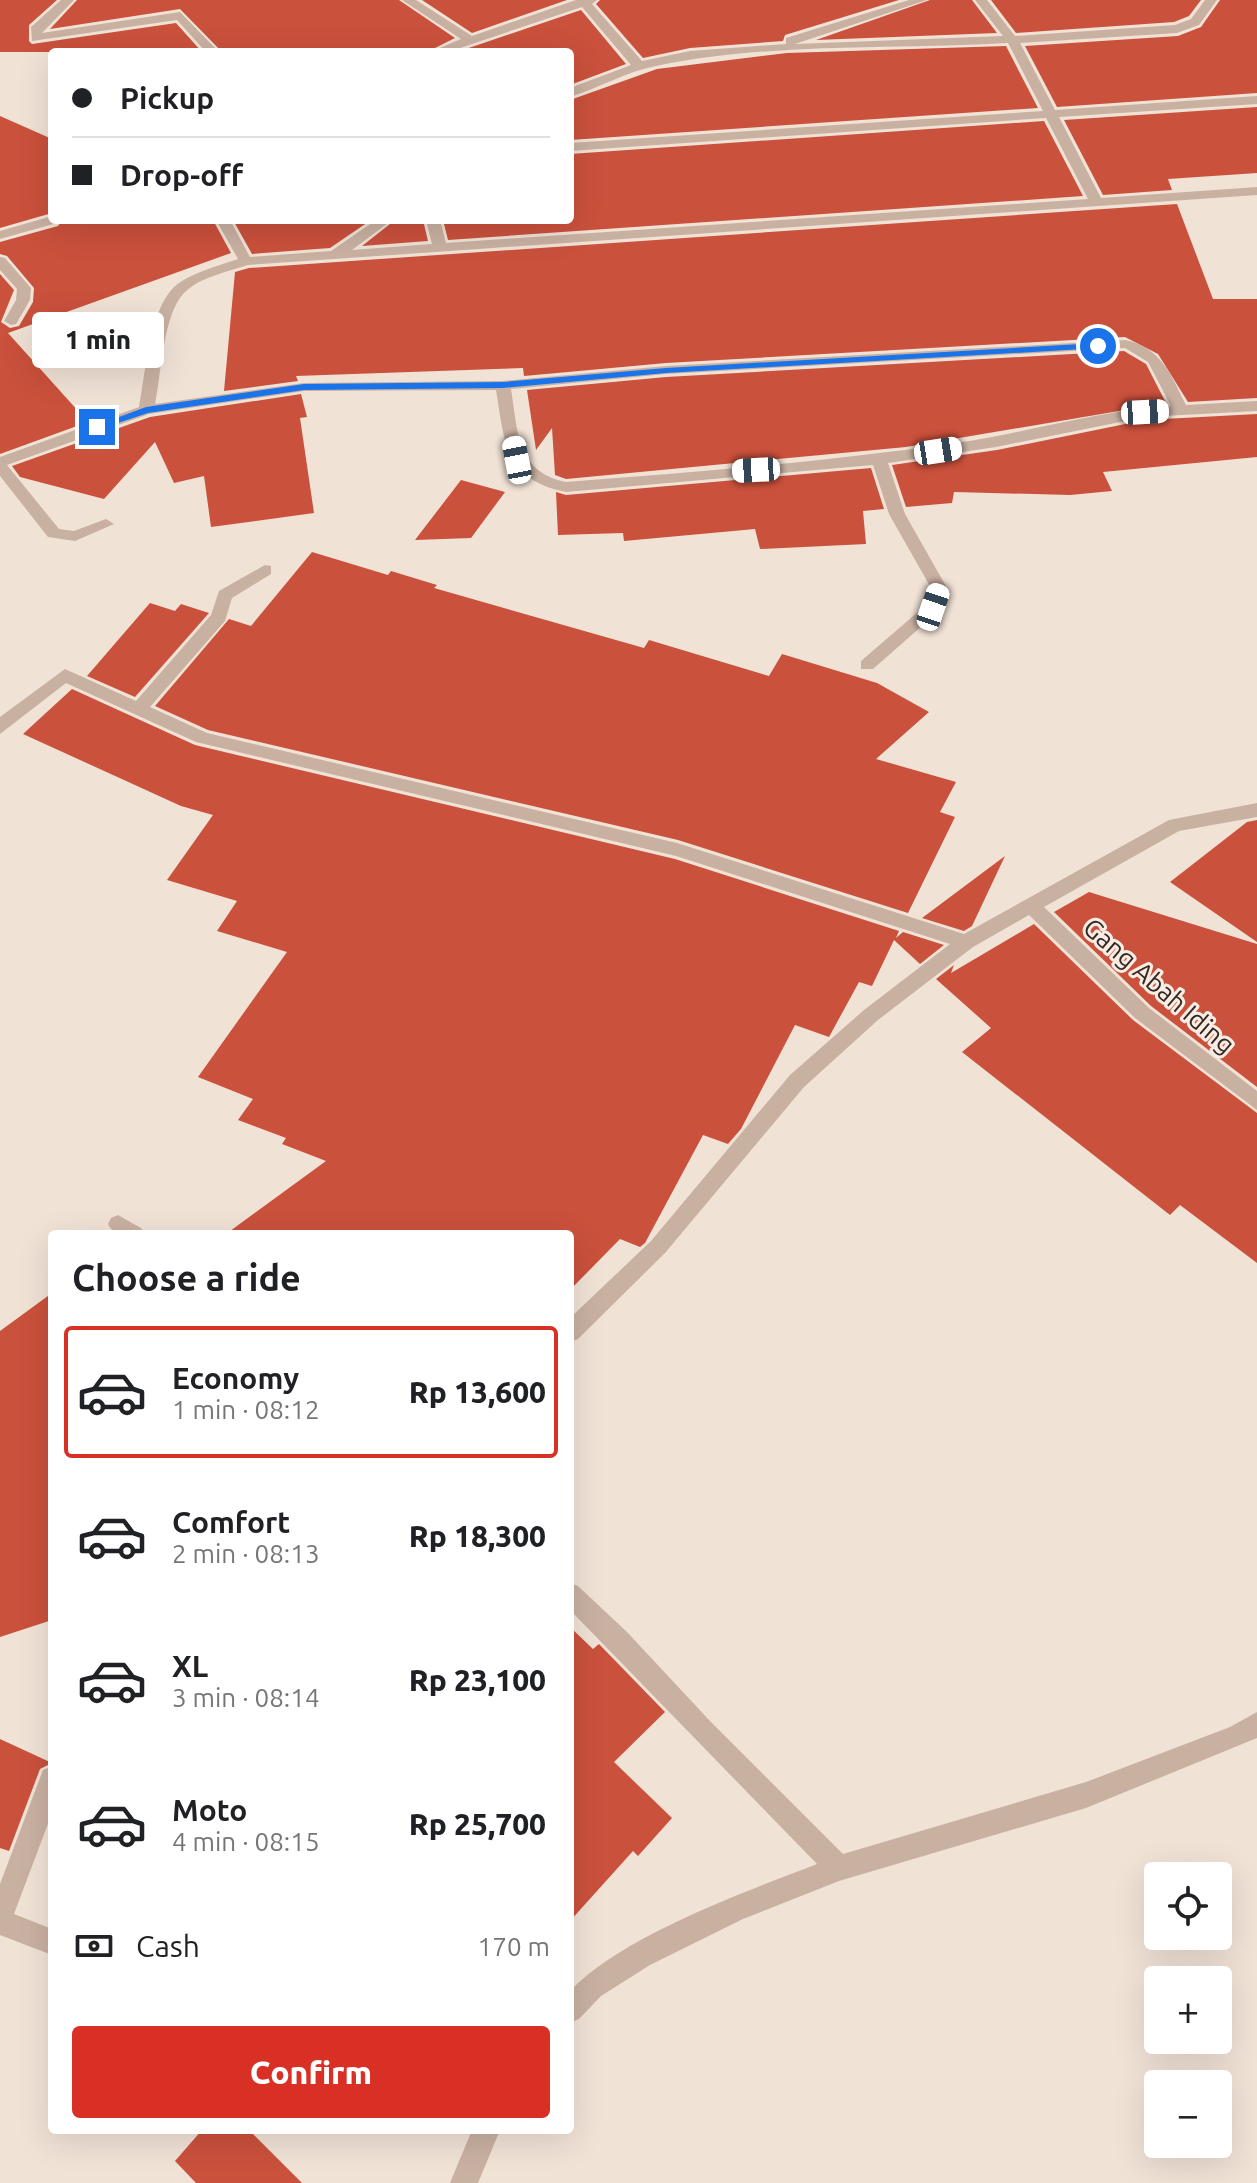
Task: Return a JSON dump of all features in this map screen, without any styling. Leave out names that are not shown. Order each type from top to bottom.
[{"type":"street","points":[[68,0],[35,30],[36,38],[165,15],[180,16],[209,48]]},
{"type":"street","points":[[408,0],[469,39]]},
{"type":"street","points":[[574,91],[595,79],[639,66],[743,51],[799,39],[921,0]]},
{"type":"street","points":[[981,0],[1012,40],[1097,203]]},
{"type":"street","points":[[743,51],[1012,40],[1177,29],[1195,22],[1211,0]]},
{"type":"street","points":[[446,48],[586,1],[639,66]]},
{"type":"street","points":[[574,147],[1257,100]]},
{"type":"street","points":[[146,410],[164,311],[177,292],[193,281],[246,261],[1257,191]]},
{"type":"street","points":[[0,235],[48,221]]},
{"type":"street","points":[[225,224],[246,261]]},
{"type":"street","points":[[336,254],[379,224]]},
{"type":"street","points":[[434,224],[440,247]]},
{"type":"street","points":[[0,261],[25,293],[11,321]]},
{"type":"street","points":[[106,524],[75,536],[54,533],[0,464],[146,410],[304,387],[503,385],[666,370],[1125,344],[1137,345],[1149,352],[1181,411]]},
{"type":"street","points":[[503,385],[517,460],[527,475],[544,485],[577,486],[879,460],[996,442],[1145,412],[1257,406]]},
{"type":"street","points":[[867,665],[933,607],[939,588],[897,514],[879,460]]},
{"type":"street","points":[[138,709],[219,617],[225,595],[265,570]]},
{"type":"street","points":[[0,728],[15,712],[65,675],[202,738],[677,850],[966,942]]},
{"type":"street","points":[[574,1328],[658,1247],[797,1081],[871,1015],[966,942],[1175,825],[1257,810]]},
{"type":"street","name":"Gang Abah Iding","points":[[1030,905],[1142,1013],[1257,1102]]},
{"type":"street","points":[[574,1598],[619,1640],[701,1730],[839,1868]]},
{"type":"street","points":[[574,2006],[592,1987],[641,1956],[735,1909],[839,1868],[1086,1795],[1238,1736],[1257,1724]]},
{"type":"street","points":[[48,1790],[0,1920],[48,1940]]},
{"type":"street","points":[[464,2183],[484,2134]]},
{"type":"building","points":[[0,0],[57,0],[29,25],[29,41],[32,44],[176,23],[198,48],[48,48],[48,52],[0,52]]},
{"type":"building","points":[[77,0],[399,0],[455,38],[435,48],[218,48],[180,9],[50,29]]},
{"type":"building","points":[[422,0],[567,0],[472,33]]},
{"type":"building","points":[[600,0],[899,0],[785,35],[783,41],[690,48],[643,58],[596,4]]},
{"type":"building","points":[[930,0],[972,0],[997,33],[816,40]]},
{"type":"building","points":[[991,0],[1201,0],[1189,16],[1174,22],[1016,33]]},
{"type":"building","points":[[1220,0],[1257,0],[1257,93],[1057,107],[1025,46],[1178,36],[1201,27]]},
{"type":"building","points":[[581,10],[626,64],[574,84],[574,48],[469,48]]},
{"type":"building","points":[[1006,46],[1038,108],[574,140],[574,99],[657,69],[787,53]]},
{"type":"building","points":[[1257,107],[1257,173],[1168,179],[1172,190],[1103,195],[1064,120]]},
{"type":"building","points":[[0,116],[48,137],[48,214],[0,228]]},
{"type":"building","points":[[1044,121],[1083,196],[448,240],[444,224],[574,224],[574,154]]},
{"type":"building","points":[[1177,204],[1213,299],[1257,299],[1257,398],[1188,402],[1158,354],[1125,337],[666,363],[524,376],[523,368],[296,376],[298,381],[224,391],[235,272],[249,268]]},
{"type":"building","points":[[215,224],[231,253],[8,333],[88,422],[0,454],[0,274],[14,290],[1,322],[10,328],[19,326],[33,302],[34,288],[7,256],[0,254],[0,242],[58,226]]},
{"type":"building","points":[[235,224],[365,224],[330,248],[252,254]]},
{"type":"building","points":[[390,224],[424,224],[428,241],[362,246]]},
{"type":"building","points":[[1124,351],[1146,364],[1166,403],[906,447],[566,479],[555,475],[552,428],[536,450],[527,390],[666,377]]},
{"type":"building","points":[[301,394],[307,417],[300,418],[314,513],[211,527],[204,476],[174,483],[155,442],[104,499],[20,477],[12,466],[150,417]]},
{"type":"building","points":[[1257,414],[1257,457],[1103,472],[1112,491],[1070,495],[954,492],[952,503],[906,507],[892,465],[997,450],[1145,420]]},
{"type":"building","points":[[871,468],[884,509],[863,511],[866,544],[760,549],[755,529],[624,541],[623,533],[558,535],[556,492],[566,495]]},
{"type":"building","points":[[461,480],[505,492],[471,538],[415,540]]},
{"type":"building","points":[[312,552],[388,575],[391,571],[437,585],[434,588],[644,648],[649,640],[769,676],[782,654],[877,683],[929,712],[876,759],[956,782],[940,812],[955,817],[908,913],[678,840],[208,730],[155,706],[229,619],[251,626]]},
{"type":"building","points":[[150,603],[175,611],[181,604],[209,613],[135,697],[87,676]]},
{"type":"building","points":[[72,689],[195,745],[675,859],[899,931],[896,938],[903,932],[944,945],[920,964],[894,940],[872,986],[859,982],[829,1037],[795,1025],[741,1129],[728,1144],[703,1135],[645,1243],[640,1247],[620,1239],[574,1286],[574,1230],[231,1230],[326,1161],[282,1144],[286,1138],[238,1120],[253,1099],[198,1077],[287,952],[217,931],[237,901],[167,880],[213,815],[181,806],[23,734]]},
{"type":"building","points":[[1257,820],[1257,942],[1170,882],[1247,822]]},
{"type":"building","points":[[1005,856],[972,926],[964,931],[922,918]]},
{"type":"building","points":[[1089,892],[1257,944],[1257,1087],[1151,1006],[1054,912]]},
{"type":"building","points":[[1034,924],[1133,1020],[1257,1113],[1257,1263],[1180,1205],[1170,1215],[962,1052],[991,1028],[936,979],[954,965],[951,973]]},
{"type":"building","points":[[48,1296],[48,1621],[0,1637],[0,1331]]},
{"type":"building","points":[[574,1631],[593,1649],[599,1644],[665,1712],[614,1762],[672,1818],[638,1856],[633,1851],[574,1917]]},
{"type":"building","points":[[0,1739],[48,1761],[48,1765],[40,1769],[9,1851],[0,1848]]},
{"type":"building","points":[[199,2134],[253,2134],[302,2183],[196,2183],[175,2161]]},
{"type":"route","points":[[97,427],[146,410],[216,397],[304,387],[503,385],[666,370],[1098,346]]}]
